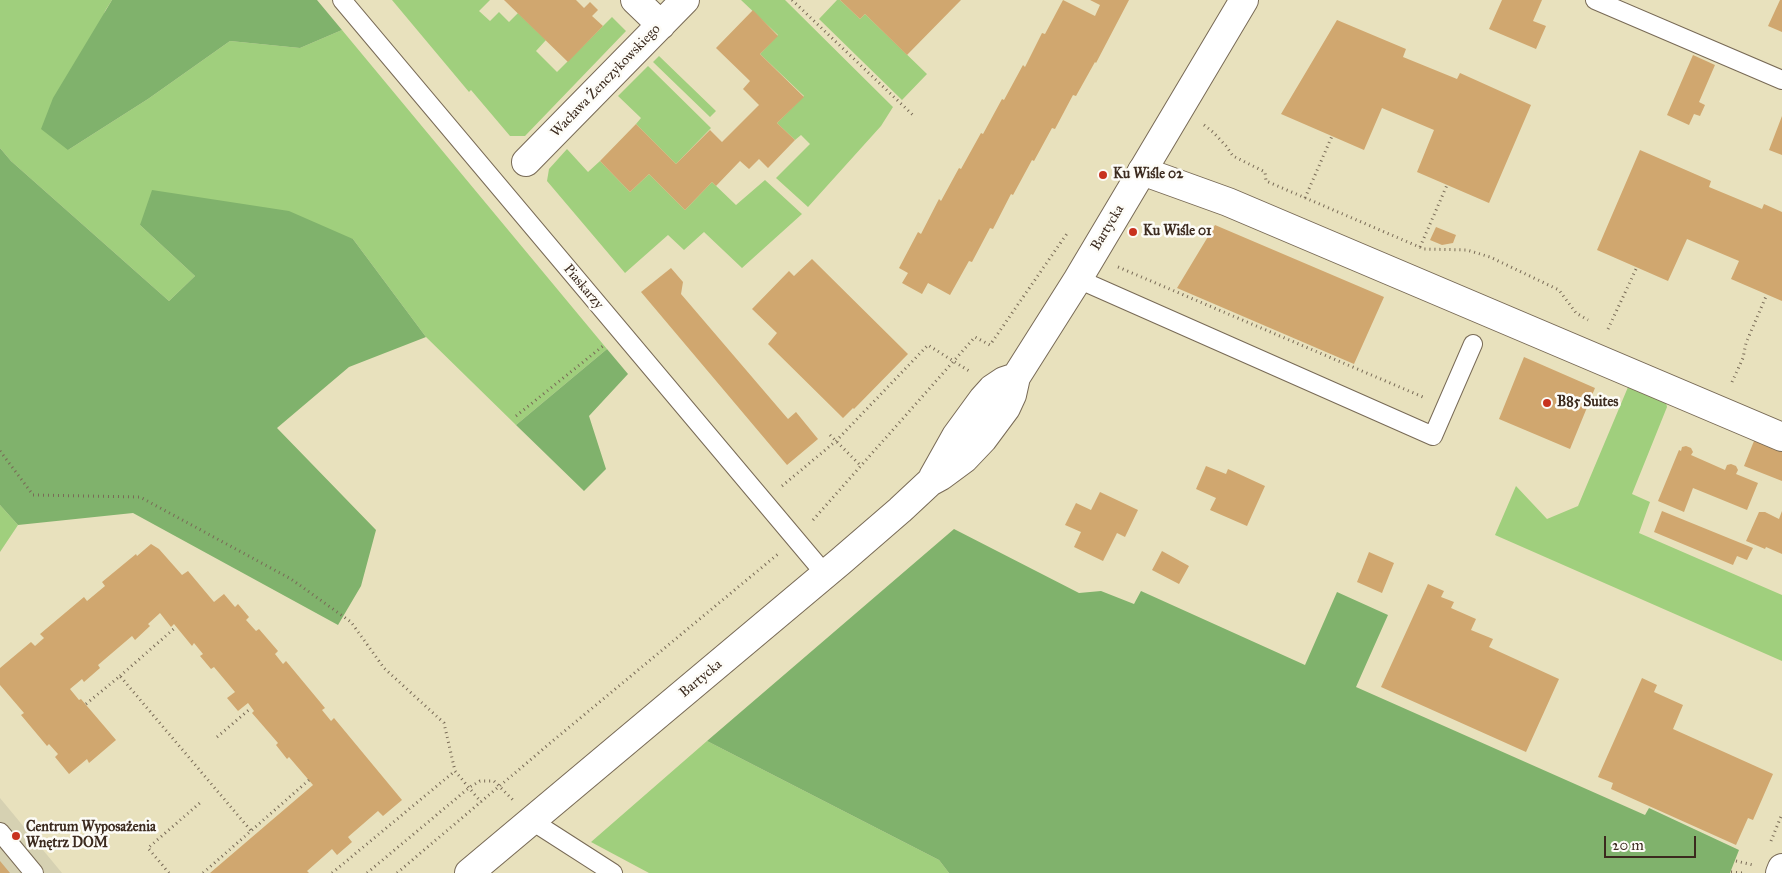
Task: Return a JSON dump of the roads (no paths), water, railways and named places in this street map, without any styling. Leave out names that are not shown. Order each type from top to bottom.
[{"type":"street","points":[[635,0],[661,25]]},
{"type":"street","name":"Wacława Żenczykowskiego","points":[[526,162],[685,0]]},
{"type":"street","name":"Bartycka","points":[[470,873],[825,574],[930,482],[956,436],[983,399],[992,389],[1016,376],[1078,279],[1244,0]]},
{"type":"street","points":[[1142,171],[1237,206],[1782,437]]},
{"type":"street","points":[[1780,873],[1782,868]]},
{"type":"lane","name":"Piaskarzy","points":[[342,0],[825,574]]},
{"type":"lane","points":[[1595,0],[1782,80]]},
{"type":"lane","points":[[1078,279],[1433,436],[1474,344]]},
{"type":"lane","points":[[532,820],[613,873]]},
{"type":"lane","points":[[0,832],[34,873]]},
{"type":"place","name":"Ku Wiśle 02","points":[[1103,175]]},
{"type":"place","name":"Ku Wiśle 01","points":[[1133,232]]},
{"type":"place","name":"B85 Suites","points":[[1547,403]]},
{"type":"place","name":"Centrum Wyposażenia Wnętrz DOM","points":[[16,836]]}]
